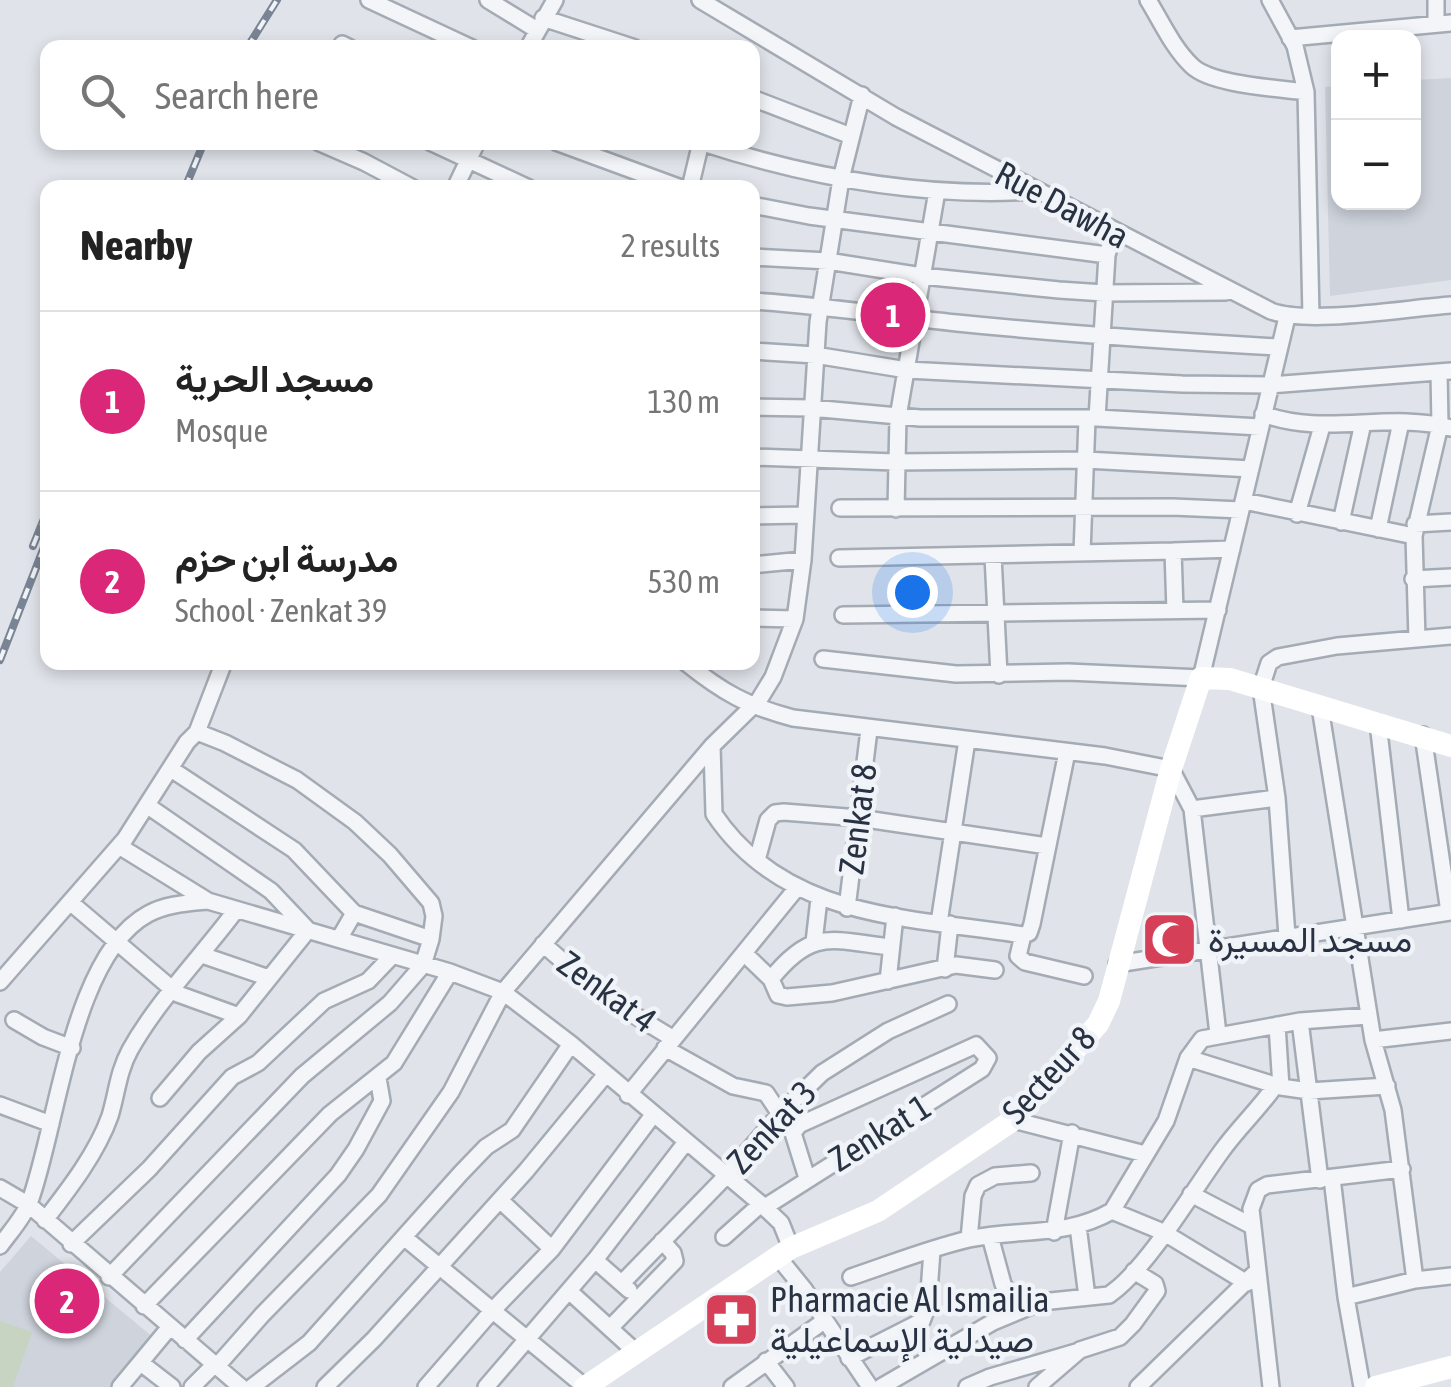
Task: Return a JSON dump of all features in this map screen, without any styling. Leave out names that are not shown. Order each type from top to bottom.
[{"type":"street","points":[[369,0],[455,40]]},
{"type":"street","points":[[488,0],[540,24],[603,40]]},
{"type":"street","points":[[532,40],[555,0]]},
{"type":"street","name":"Rue Dawha","points":[[700,0],[896,117],[1286,317],[1451,304]]},
{"type":"street","points":[[1148,0],[1181,52],[1200,71],[1306,92]]},
{"type":"street","points":[[1270,0],[1290,38],[1306,92],[1311,316]]},
{"type":"street","points":[[1290,38],[1444,23],[1436,0]]},
{"type":"street","points":[[192,1387],[379,1196],[451,1092],[503,992],[712,746],[752,707],[773,677],[796,618],[821,305],[841,179],[862,96]]},
{"type":"street","points":[[760,101],[851,136]]},
{"type":"street","points":[[336,150],[399,180]]},
{"type":"street","points":[[447,150],[511,180]]},
{"type":"street","points":[[459,180],[474,150]]},
{"type":"street","points":[[578,150],[659,180]]},
{"type":"street","points":[[692,180],[698,150]]},
{"type":"street","points":[[727,150],[841,179],[980,194],[1036,191]]},
{"type":"street","points":[[896,508],[898,417],[937,191]]},
{"type":"street","points":[[760,206],[1107,255]]},
{"type":"street","points":[[1082,554],[1086,460],[1099,379],[1107,255],[1114,232]]},
{"type":"street","points":[[760,258],[1104,293],[1233,292]]},
{"type":"street","points":[[760,301],[1100,336],[1277,348]]},
{"type":"street","name":"Secteur 8","points":[[585,1387],[784,1253],[878,1211],[1013,1120],[1098,1024],[1109,1001],[1171,769],[1201,678],[1286,317]]},
{"type":"street","points":[[760,352],[815,355],[907,370],[1182,384],[1268,384],[1445,372],[1446,427],[1414,530],[1417,639]]},
{"type":"street","points":[[760,407],[898,417],[1261,421],[1322,426],[1401,422],[1446,427]]},
{"type":"street","points":[[1378,529],[1401,422]]},
{"type":"street","points":[[1341,522],[1363,423]]},
{"type":"street","points":[[1297,514],[1322,426]]},
{"type":"street","points":[[760,458],[895,462],[1086,460],[1251,469]]},
{"type":"street","points":[[840,508],[1242,506],[1378,529],[1414,530],[1451,522]]},
{"type":"street","points":[[760,516],[806,515]]},
{"type":"street","points":[[839,558],[1232,549]]},
{"type":"street","points":[[1174,551],[1176,611]]},
{"type":"street","points":[[993,556],[999,675]]},
{"type":"street","points":[[760,564],[803,560]]},
{"type":"street","points":[[1413,579],[1451,577]]},
{"type":"street","points":[[843,615],[1218,610]]},
{"type":"street","points":[[760,618],[796,618]]},
{"type":"street","points":[[1287,936],[1277,798],[1261,688],[1269,662],[1278,656],[1337,646],[1451,636]]},
{"type":"street","points":[[823,660],[956,674],[1068,672],[1230,679],[1451,746]]},
{"type":"street","points":[[0,982],[119,846],[148,806],[197,732],[221,670]]},
{"type":"street","points":[[695,670],[732,698],[793,718],[1171,769],[1192,808],[1218,1034]]},
{"type":"street","points":[[1320,707],[1372,1040],[1388,1086],[1402,1170],[1415,1280]]},
{"type":"street","points":[[1378,723],[1402,920]]},
{"type":"street","name":"Zenkat 8","points":[[847,908],[869,730]]},
{"type":"street","points":[[109,1277],[302,1076],[390,1003],[423,965],[434,916],[431,903],[390,854],[355,822],[297,780],[197,732]]},
{"type":"street","points":[[1117,964],[1450,912],[1423,735]]},
{"type":"street","points":[[945,969],[952,833],[967,740]]},
{"type":"street","points":[[712,746],[714,814],[757,860],[796,888],[847,908],[1023,935],[1029,933],[1032,924],[1067,752]]},
{"type":"street","points":[[171,769],[294,850],[354,913],[430,940]]},
{"type":"street","points":[[1192,808],[1277,798]]},
{"type":"street","points":[[148,806],[271,891],[308,930]]},
{"type":"street","points":[[757,860],[768,820],[776,813],[859,818],[1047,846]]},
{"type":"street","points":[[119,846],[208,901],[450,972],[503,992],[571,1044],[781,1223],[784,1253],[800,1284],[870,1387]]},
{"type":"street","points":[[628,1095],[796,888]]},
{"type":"street","points":[[814,942],[819,899]]},
{"type":"street","points":[[3,1238],[29,1205],[95,977],[117,940],[150,913],[208,901]]},
{"type":"street","points":[[70,902],[174,990],[238,1016]]},
{"type":"street","points":[[45,1220],[110,1116],[117,1079],[130,1050],[152,1015],[236,910]]},
{"type":"street","points":[[339,939],[354,913]]},
{"type":"street","points":[[888,980],[894,916]]},
{"type":"street","points":[[160,1098],[198,1052],[238,1016],[308,930]]},
{"type":"street","points":[[1023,935],[1020,959],[1084,976]]},
{"type":"street","points":[[771,980],[798,950],[814,942],[830,940],[890,947]]},
{"type":"street","name":"Zenkat 4","points":[[543,944],[603,996],[669,1043],[733,1086],[766,1094],[780,1114]]},
{"type":"street","points":[[745,954],[771,980],[778,995],[784,997],[832,993],[960,965],[995,970]]},
{"type":"street","points":[[202,955],[270,978]]},
{"type":"street","points":[[71,1244],[149,1169],[232,1077],[258,1063],[324,1001],[371,978],[391,957]]},
{"type":"street","points":[[144,1306],[330,1114],[394,1063],[450,972]]},
{"type":"street","name":"Zenkat 3","points":[[622,1284],[780,1114],[842,1058],[888,1031],[948,1004]]},
{"type":"street","points":[[852,1277],[968,1240],[1054,1232],[1112,1211],[1166,1121],[1189,1059],[1205,1037],[1300,1021],[1368,1016]]},
{"type":"street","points":[[14,1020],[42,1037],[72,1048]]},
{"type":"street","points":[[1300,1021],[1362,1387]]},
{"type":"street","points":[[882,1387],[1018,1311],[1050,1300],[1109,1294],[1134,1271],[1243,1122],[1278,1086],[1277,1025]]},
{"type":"street","points":[[1372,1040],[1451,1030]]},
{"type":"street","points":[[252,1387],[308,1343],[486,1147],[512,1130],[571,1044]]},
{"type":"street","name":"Zenkat 1","points":[[724,1237],[763,1205],[807,1178],[982,1069],[988,1062],[987,1056],[976,1045],[798,1125],[793,1133],[807,1178]]},
{"type":"street","points":[[1189,1059],[1278,1086],[1309,1091],[1388,1086]]},
{"type":"street","points":[[326,1387],[562,1131],[606,1074]]},
{"type":"street","points":[[185,1340],[338,1175],[382,1101],[378,1078]]},
{"type":"street","points":[[0,1105],[50,1124]]},
{"type":"street","points":[[426,1387],[552,1249],[653,1115]]},
{"type":"street","points":[[1013,1120],[1145,1154]]},
{"type":"street","points":[[1054,1232],[1072,1133]]},
{"type":"street","points":[[486,1387],[595,1260],[686,1142]]},
{"type":"street","points":[[1271,1387],[1252,1277],[1251,1209],[1258,1190],[1266,1185],[1402,1170]]},
{"type":"street","points":[[968,1240],[978,1185],[995,1176],[1031,1173]]},
{"type":"street","points":[[0,1188],[29,1205],[241,1387]]},
{"type":"street","points":[[1191,1194],[1252,1226]]},
{"type":"street","points":[[500,1200],[552,1249]]},
{"type":"street","points":[[1112,1211],[1252,1277]]},
{"type":"street","points":[[1078,1226],[1087,1297]]},
{"type":"street","points":[[990,1236],[1003,1284],[1018,1311]]},
{"type":"street","points":[[405,1238],[585,1387]]},
{"type":"street","points":[[612,1327],[674,1261],[673,1252],[662,1241]]},
{"type":"street","points":[[850,1358],[922,1321],[928,1305],[932,1250]]},
{"type":"street","points":[[595,1260],[639,1299]]},
{"type":"street","points":[[967,1387],[1120,1337],[1155,1296],[1155,1284],[1134,1271]]},
{"type":"street","points":[[1346,1297],[1415,1280],[1451,1276]]},
{"type":"street","points":[[1138,1387],[1252,1277]]},
{"type":"street","points":[[569,1291],[637,1353]]},
{"type":"street","points":[[732,1387],[824,1321]]},
{"type":"street","points":[[120,1387],[169,1328]]},
{"type":"street","points":[[1037,1387],[1080,1350]]},
{"type":"street","points":[[766,1361],[786,1387]]},
{"type":"street","points":[[140,1363],[172,1387]]},
{"type":"street","points":[[1376,1387],[1451,1367]]},
{"type":"shaded area","points":[[1451,78],[1451,280],[1330,296],[1325,87],[1331,87],[1331,210],[1421,210],[1421,80]]},
{"type":"shaded area","points":[[31,1236],[154,1338],[111,1387],[0,1387],[0,1272]]},
{"type":"green space","points":[[0,1321],[32,1332],[13,1387],[0,1387]]},
{"type":"railway","points":[[252,40],[277,0]]},
{"type":"railway","points":[[188,180],[201,150]]},
{"type":"railway","points":[[33,546],[40,529]]},
{"type":"railway","points":[[0,660],[40,558]]},
{"type":"place","name":"مسجد الحرية","points":[[893,315]]},
{"type":"place","name":"مسجد المسيرة","points":[[1169,940]]},
{"type":"place","name":"مدرسة ابن حزم","points":[[67,1301]]},
{"type":"place","name":"Pharmacie Al Ismailia صيدلية الإسماعيلية","points":[[731,1320]]}]
